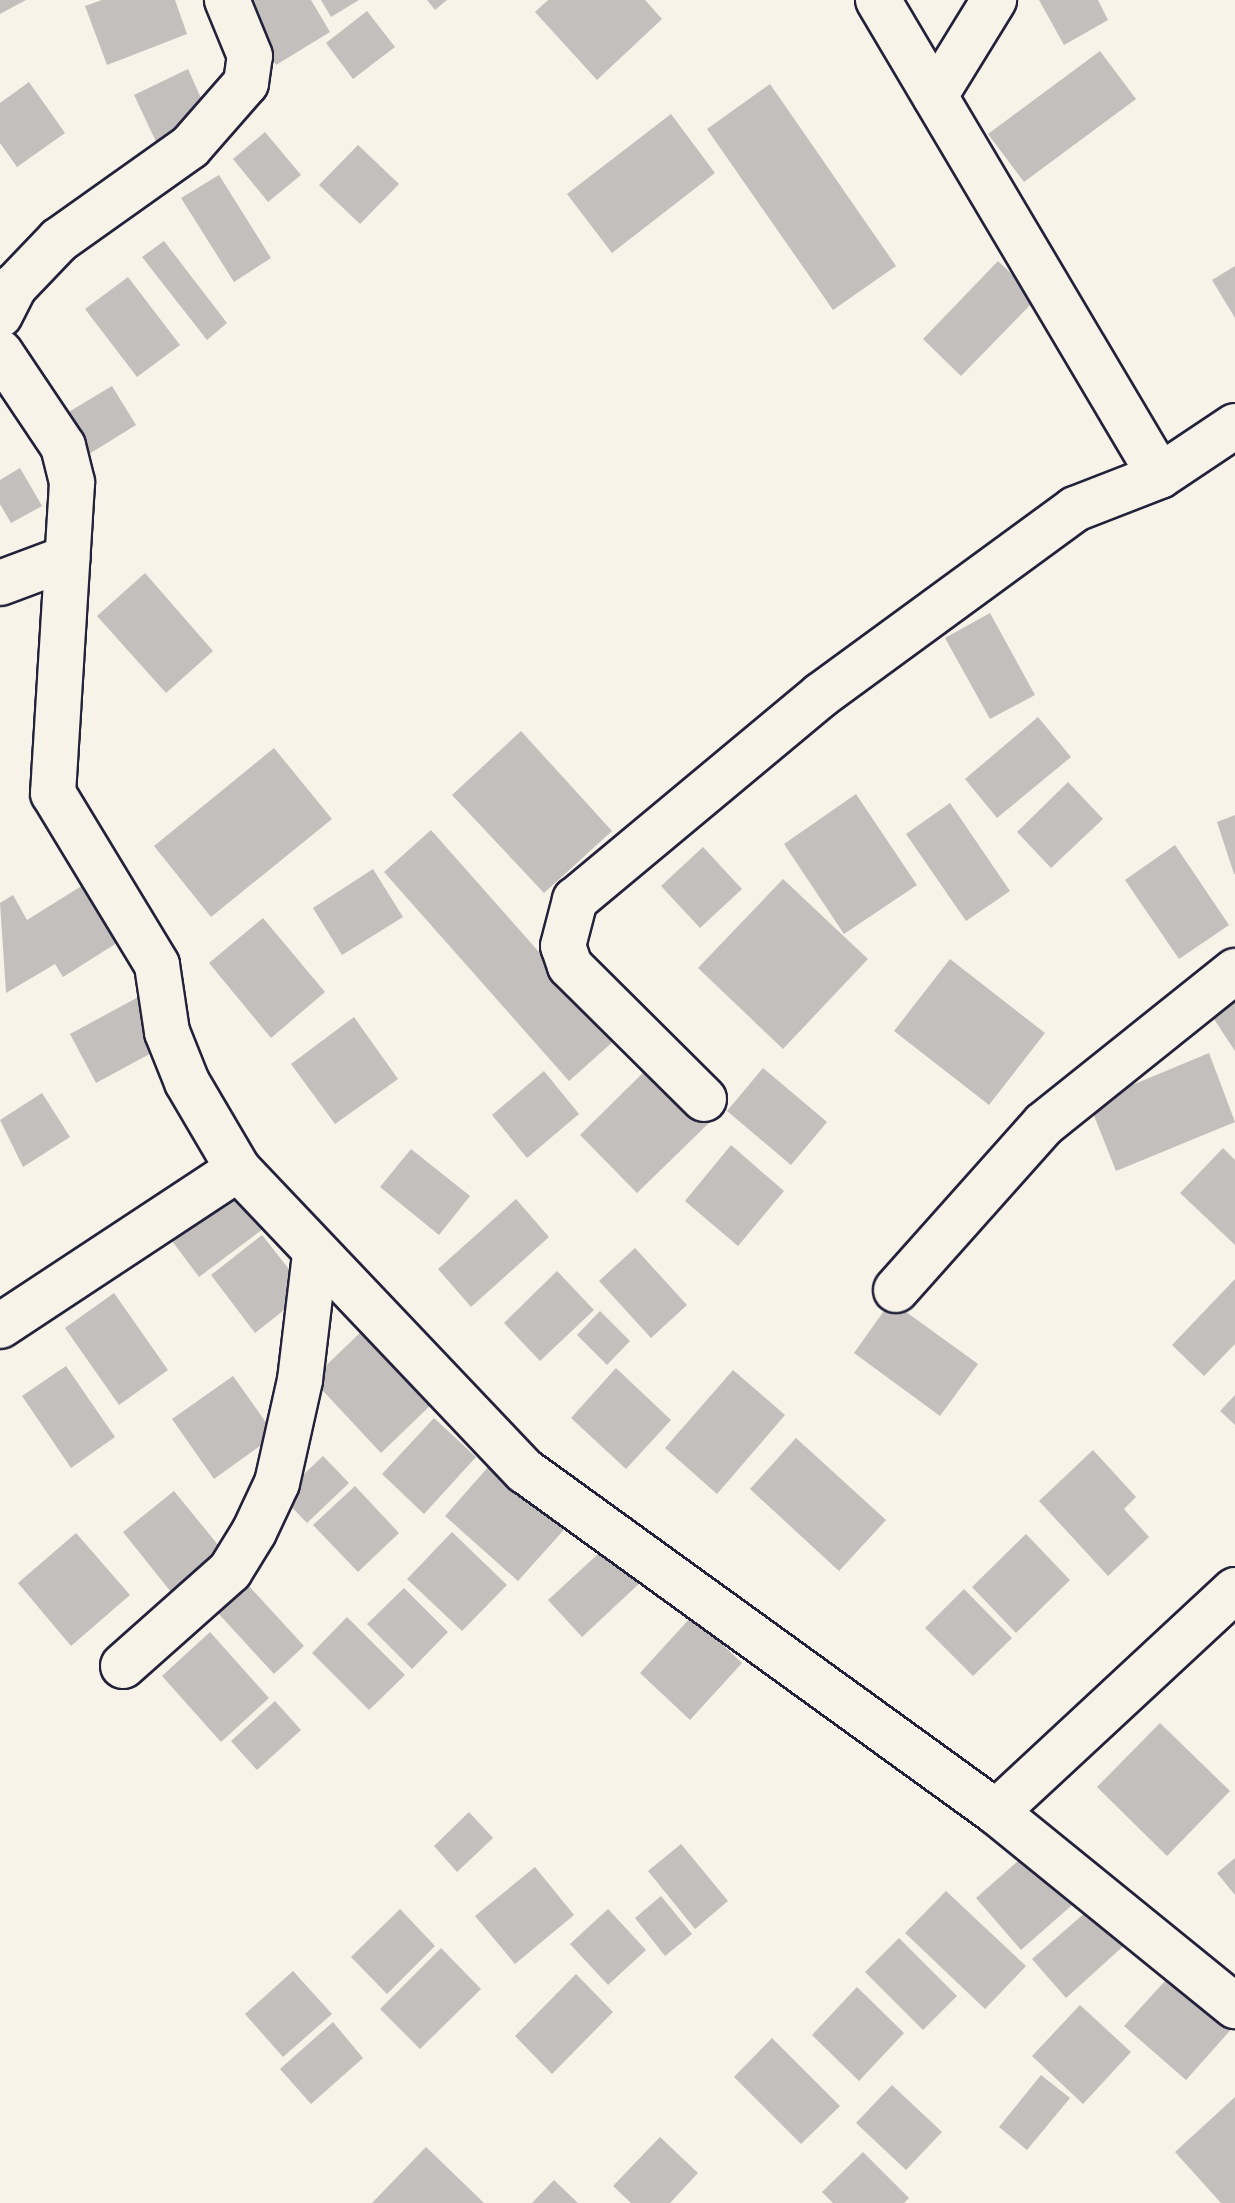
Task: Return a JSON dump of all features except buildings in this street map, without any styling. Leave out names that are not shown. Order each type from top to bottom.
[{"type":"street","points":[[0,315],[15,286],[59,240],[190,147],[246,83],[250,56],[227,0]]},
{"type":"street","points":[[878,0],[1160,476]]},
{"type":"street","points":[[935,96],[994,0]]},
{"type":"street","points":[[0,352],[63,446],[72,483],[53,793],[59,814],[157,965],[182,1070],[238,1169],[315,1255],[525,1471],[996,1812],[1235,2006]]},
{"type":"street","points":[[704,1099],[570,966],[563,946],[575,900],[821,695],[1015,552],[1075,509],[1160,476],[1235,426]]},
{"type":"street","points":[[0,583],[67,558]]},
{"type":"street","points":[[896,1290],[1044,1124],[1235,971]]},
{"type":"street","points":[[0,1326],[238,1169]]},
{"type":"street","points":[[123,1666],[230,1571],[254,1532],[277,1483],[300,1380],[315,1255]]},
{"type":"street","points":[[996,1812],[1235,1590]]}]
